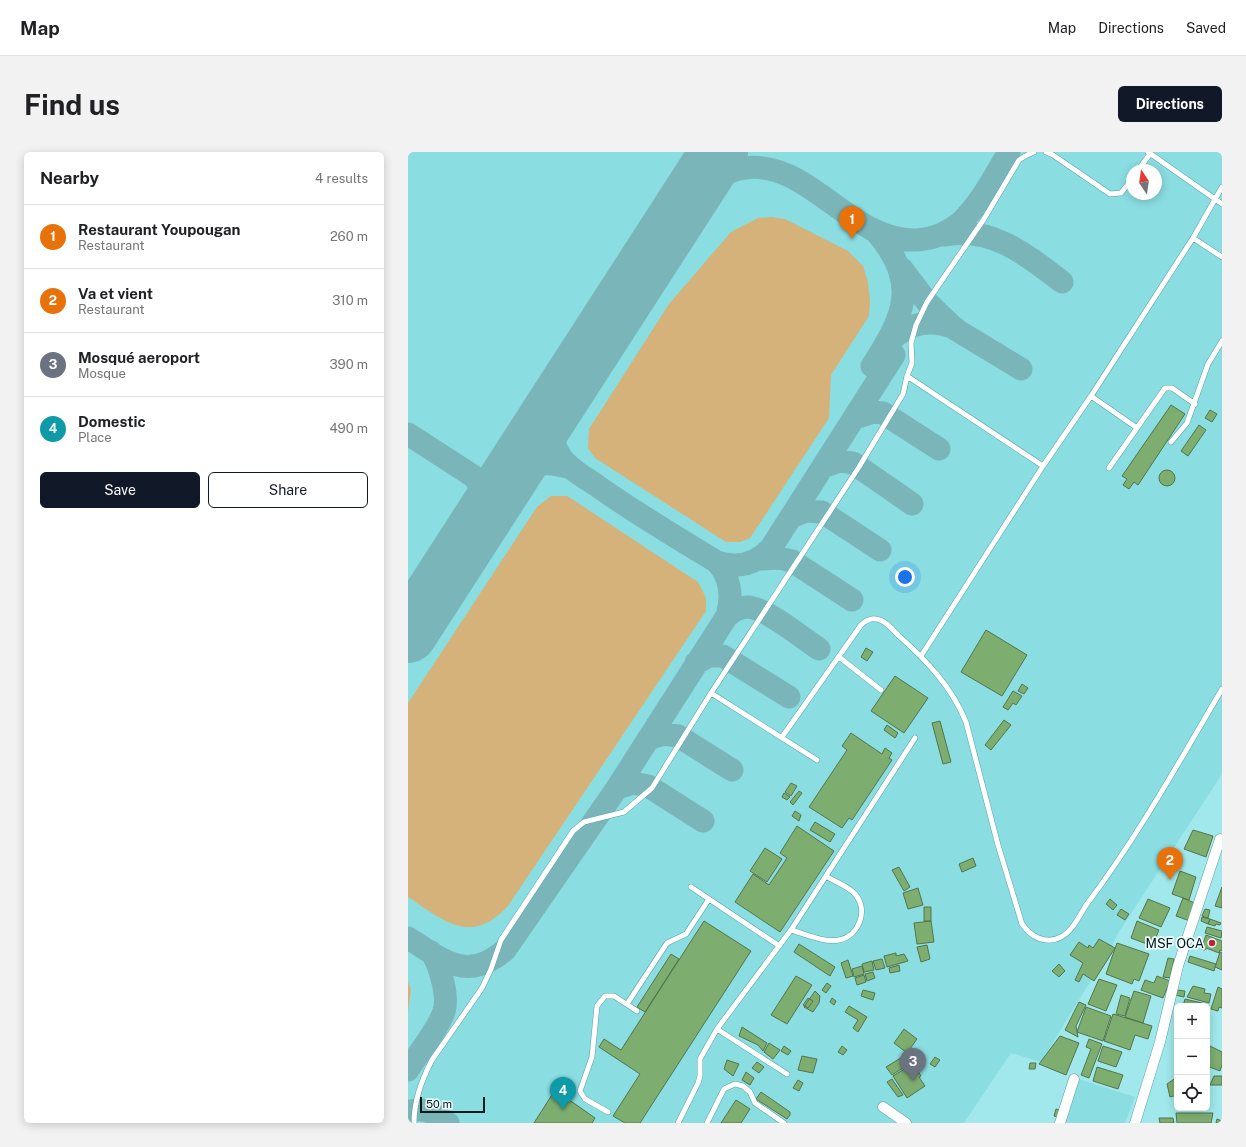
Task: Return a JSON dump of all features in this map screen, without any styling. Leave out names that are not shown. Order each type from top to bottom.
[{"type":"street","points":[[1135,1123],[1160,1042],[1178,966],[1220,839]]},
{"type":"street","points":[[1060,1123],[1074,1079]]},
{"type":"street","points":[[883,1107],[906,1123]]},
{"type":"lane","points":[[414,1123],[418,1096],[432,1060],[482,988],[492,969],[501,940],[573,831],[584,822],[624,812],[652,788],[711,693],[863,461],[904,394],[907,376],[912,363],[912,334],[927,302],[981,224],[1019,160],[1026,154],[1034,152]]},
{"type":"lane","points":[[1046,152],[1053,155],[1110,194],[1120,193],[1126,186]]},
{"type":"lane","points":[[1142,164],[1149,153],[1222,204]]},
{"type":"lane","points":[[921,656],[1043,466],[1091,396],[1193,238],[1222,187]]},
{"type":"lane","points":[[1193,238],[1222,257]]},
{"type":"lane","points":[[1171,442],[1187,423],[1208,364],[1222,342]]},
{"type":"lane","points":[[907,376],[1043,466]]},
{"type":"lane","points":[[1109,468],[1165,388],[1172,388],[1195,404]]},
{"type":"lane","points":[[1091,396],[1137,428]]},
{"type":"lane","points":[[782,737],[861,625],[864,622],[874,619],[883,621],[921,656],[950,690],[966,722],[998,845],[1022,924],[1033,936],[1047,940],[1058,938],[1067,933],[1104,882],[1153,807],[1222,689]]},
{"type":"lane","points":[[838,657],[881,690]]},
{"type":"lane","points":[[711,693],[817,760]]},
{"type":"lane","points":[[678,1123],[698,1083],[700,1076],[700,1059],[717,1029],[790,930],[915,738]]},
{"type":"lane","points":[[790,930],[832,940],[848,937],[856,929],[862,914],[858,898],[850,890],[826,876]]},
{"type":"lane","points":[[691,887],[778,945]]},
{"type":"lane","points":[[627,1004],[667,943],[686,934],[709,899]]},
{"type":"lane","points":[[608,1112],[585,1099],[581,1094],[580,1088],[592,1057],[599,1002],[605,996],[614,996],[637,1011]]},
{"type":"lane","points":[[717,1029],[787,1074]]},
{"type":"lane","points":[[707,1123],[724,1089],[735,1084],[743,1086],[750,1092],[755,1103],[784,1123]]},
{"type":"shaded area","points":[[408,152],[1222,152],[1222,774],[1117,935],[1112,946],[1041,1062],[1011,1053],[964,1123],[408,1123]]},
{"type":"shaded area","points":[[771,217],[785,219],[848,251],[863,266],[868,282],[870,301],[869,316],[831,375],[829,418],[750,538],[740,542],[726,542],[595,458],[588,448],[589,429],[669,304],[731,232],[758,218]]},
{"type":"shaded area","points":[[551,496],[567,496],[698,582],[706,598],[706,611],[508,906],[495,918],[482,925],[470,927],[458,926],[446,921],[408,897],[408,703],[537,507]]},
{"type":"shaded area","points":[[408,982],[411,989],[408,1012]]},
{"type":"shaded area","points":[[1078,1079],[1135,1097],[1125,1123],[1063,1123]]},
{"type":"building","points":[[1171,405],[1185,414],[1138,485],[1134,482],[1129,489],[1123,485],[1127,479],[1122,476]]},
{"type":"building","points":[[1210,410],[1217,414],[1212,422],[1205,418]]},
{"type":"building","points":[[1199,425],[1206,430],[1188,456],[1181,451]]},
{"type":"building","points":[[1167,470],[1173,472],[1175,478],[1173,484],[1167,486],[1161,484],[1159,478],[1161,472]]},
{"type":"building","points":[[986,630],[1027,655],[1002,696],[961,672]]},
{"type":"building","points":[[866,648],[873,652],[867,661],[861,657]]},
{"type":"building","points":[[895,676],[928,698],[904,733],[871,711]]},
{"type":"building","points":[[1022,684],[1028,688],[1024,694],[1018,691]]},
{"type":"building","points":[[1013,691],[1022,696],[1016,705],[1013,703],[1008,710],[1003,707]]},
{"type":"building","points":[[1004,720],[1011,725],[991,750],[985,745]]},
{"type":"building","points":[[940,721],[951,762],[943,764],[932,723]]},
{"type":"building","points":[[887,725],[898,733],[895,738],[884,730]]},
{"type":"building","points":[[851,733],[882,754],[885,748],[892,753],[889,758],[892,760],[852,820],[849,818],[842,828],[809,807],[847,750],[842,746]]},
{"type":"building","points":[[791,783],[797,786],[791,796],[785,792]]},
{"type":"building","points":[[799,791],[802,793],[793,805],[790,802]]},
{"type":"building","points":[[784,793],[790,797],[787,800],[782,797]]},
{"type":"building","points":[[795,811],[801,815],[799,821],[792,816]]},
{"type":"building","points":[[815,822],[835,834],[830,842],[810,830]]},
{"type":"building","points":[[797,826],[834,851],[780,932],[735,902],[753,874],[769,885],[787,858],[780,853]]},
{"type":"building","points":[[1193,830],[1213,836],[1206,857],[1184,849]]},
{"type":"building","points":[[765,848],[782,859],[767,882],[750,871]]},
{"type":"building","points":[[973,858],[976,866],[962,872],[959,864]]},
{"type":"building","points":[[899,867],[910,887],[904,891],[892,870]]},
{"type":"building","points":[[1180,871],[1196,877],[1189,900],[1172,894]]},
{"type":"building","points":[[1222,887],[1222,908],[1215,906]]},
{"type":"building","points":[[918,888],[923,905],[908,909],[903,893]]},
{"type":"building","points":[[1183,898],[1197,904],[1190,921],[1176,916]]},
{"type":"building","points":[[1110,899],[1117,905],[1113,910],[1106,904]]},
{"type":"building","points":[[1148,899],[1170,908],[1161,927],[1139,918]]},
{"type":"building","points":[[924,907],[931,907],[931,921],[924,921]]},
{"type":"building","points":[[1121,909],[1129,914],[1125,920],[1117,915]]},
{"type":"building","points":[[1205,909],[1210,910],[1208,918],[1202,916]]},
{"type":"building","points":[[1202,917],[1210,919],[1208,924],[1201,921]]},
{"type":"building","points":[[1210,919],[1221,923],[1220,925],[1216,924],[1215,926],[1208,924]]},
{"type":"building","points":[[704,921],[751,951],[640,1123],[625,1123],[613,1116],[640,1074],[599,1047],[604,1039],[621,1050]]},
{"type":"building","points":[[931,921],[934,942],[917,944],[914,923]]},
{"type":"building","points":[[1137,921],[1159,930],[1152,946],[1131,938]]},
{"type":"building","points":[[1207,927],[1222,931],[1221,938],[1205,933]]},
{"type":"building","points":[[1206,935],[1222,941],[1222,951],[1220,950],[1219,953],[1206,948],[1205,950],[1201,949]]},
{"type":"building","points":[[1099,939],[1115,948],[1094,981],[1083,974],[1079,982],[1075,980],[1083,963],[1070,955],[1079,942],[1088,948],[1089,945],[1093,948]]},
{"type":"building","points":[[1117,943],[1149,954],[1139,981],[1134,979],[1132,984],[1106,974]]},
{"type":"building","points":[[799,944],[835,967],[830,976],[794,952]]},
{"type":"building","points":[[927,945],[930,959],[921,962],[917,947]]},
{"type":"building","points":[[1220,952],[1222,953],[1222,970],[1215,967]]},
{"type":"building","points":[[896,953],[896,956],[904,954],[908,961],[887,967],[884,956]]},
{"type":"building","points":[[671,954],[679,959],[645,1012],[637,1007]]},
{"type":"building","points":[[1190,956],[1216,964],[1214,971],[1188,962]]},
{"type":"building","points":[[1168,958],[1174,959],[1170,978],[1163,977]]},
{"type":"building","points":[[882,959],[885,968],[876,970],[873,961]]},
{"type":"building","points":[[848,960],[853,976],[846,978],[841,963]]},
{"type":"building","points":[[872,961],[874,970],[864,972],[862,964]]},
{"type":"building","points":[[1059,964],[1065,971],[1059,977],[1052,971]]},
{"type":"building","points":[[899,965],[900,971],[890,973],[889,968]]},
{"type":"building","points":[[862,966],[864,974],[854,977],[852,969]]},
{"type":"building","points":[[873,972],[875,978],[867,981],[865,974]]},
{"type":"building","points":[[864,975],[866,982],[857,985],[855,978]]},
{"type":"building","points":[[796,976],[812,985],[787,1024],[771,1015]]},
{"type":"building","points":[[1157,976],[1170,981],[1163,998],[1141,990],[1145,980],[1154,983]]},
{"type":"building","points":[[1099,979],[1117,985],[1106,1011],[1088,1004]]},
{"type":"building","points":[[827,983],[831,986],[826,993],[822,990]]},
{"type":"building","points":[[1193,986],[1205,989],[1204,993],[1211,994],[1209,1003],[1187,997]]},
{"type":"building","points":[[1218,987],[1222,989],[1222,1008],[1219,1007],[1218,1011],[1211,1009]]},
{"type":"building","points":[[863,990],[875,993],[873,1000],[861,996]]},
{"type":"building","points":[[1177,990],[1185,991],[1184,997],[1175,995]]},
{"type":"building","points":[[815,991],[820,996],[819,1003],[813,1012],[804,1007]]},
{"type":"building","points":[[1134,991],[1151,996],[1143,1023],[1125,1017]]},
{"type":"building","points":[[1121,995],[1130,998],[1125,1016],[1116,1014]]},
{"type":"building","points":[[808,998],[813,1001],[808,1008],[803,1005]]},
{"type":"building","points":[[832,998],[836,1001],[834,1005],[830,1002]]},
{"type":"building","points":[[1185,999],[1202,1003],[1184,1003]]},
{"type":"building","points":[[1079,1002],[1086,1005],[1076,1026],[1078,1037],[1065,1030]]},
{"type":"building","points":[[849,1006],[867,1017],[858,1032],[853,1028],[858,1020],[845,1012]]},
{"type":"building","points":[[1086,1007],[1111,1016],[1103,1041],[1077,1032]]},
{"type":"building","points":[[1113,1014],[1152,1026],[1148,1039],[1135,1035],[1130,1050],[1104,1041]]},
{"type":"building","points":[[742,1027],[767,1043],[763,1051],[758,1045],[739,1036]]},
{"type":"building","points":[[904,1029],[917,1039],[907,1053],[894,1043]]},
{"type":"building","points":[[1060,1036],[1079,1043],[1066,1075],[1039,1064]]},
{"type":"building","points":[[1089,1039],[1102,1044],[1089,1078],[1081,1075],[1091,1049],[1086,1047]]},
{"type":"building","points":[[769,1043],[780,1050],[773,1059],[764,1052]]},
{"type":"building","points":[[784,1046],[791,1051],[788,1055],[781,1051]]},
{"type":"building","points":[[842,1046],[847,1050],[843,1055],[838,1052]]},
{"type":"building","points":[[1103,1046],[1122,1052],[1116,1067],[1098,1061]]},
{"type":"building","points":[[1210,1046],[1222,1052],[1222,1065],[1220,1071],[1210,1067]]},
{"type":"building","points":[[802,1056],[817,1059],[813,1073],[798,1070]]},
{"type":"building","points":[[904,1056],[909,1064],[892,1075],[886,1067]]},
{"type":"building","points":[[935,1057],[940,1060],[935,1067],[930,1064]]},
{"type":"building","points":[[727,1060],[739,1064],[733,1076],[724,1069]]},
{"type":"building","points":[[757,1062],[764,1067],[759,1073],[752,1068]]},
{"type":"building","points":[[1030,1063],[1036,1063],[1035,1069],[1029,1069]]},
{"type":"building","points":[[911,1065],[916,1072],[918,1071],[921,1076],[919,1077],[925,1086],[907,1098],[893,1076]]},
{"type":"building","points":[[1097,1067],[1123,1075],[1118,1089],[1093,1081]]},
{"type":"building","points":[[746,1072],[754,1078],[750,1085],[742,1080]]},
{"type":"building","points":[[1214,1076],[1222,1076],[1222,1085],[1210,1085]]},
{"type":"building","points":[[892,1079],[903,1095],[898,1097],[887,1082]]},
{"type":"building","points":[[1174,1079],[1174,1096],[1170,1097],[1167,1084]]},
{"type":"building","points":[[798,1080],[803,1083],[799,1091],[793,1088]]},
{"type":"building","points":[[555,1090],[595,1118],[592,1123],[534,1123]]},
{"type":"building","points":[[761,1092],[790,1112],[787,1119],[756,1099]]},
{"type":"building","points":[[736,1100],[750,1109],[741,1123],[721,1123]]},
{"type":"building","points":[[1056,1109],[1060,1110],[1058,1117],[1054,1116]]},
{"type":"building","points":[[1176,1113],[1213,1113],[1211,1123],[1177,1123]]},
{"type":"building","points":[[1159,1118],[1173,1118],[1174,1123],[1160,1123]]},
{"type":"building","points":[[1217,1119],[1222,1121],[1222,1123],[1216,1123]]},
{"type":"taxiway","points":[[686,203],[699,191],[728,172],[745,168],[768,169],[789,176],[810,188],[871,229],[893,237],[917,240],[940,235],[961,222],[981,198],[1009,152]]},
{"type":"taxiway","points":[[872,366],[892,332],[899,316],[903,300],[903,284],[899,268],[890,251],[877,233]]},
{"type":"taxiway","points":[[945,235],[962,233],[978,235],[1008,245],[1036,262],[1062,282]]},
{"type":"taxiway","points":[[902,269],[927,302],[955,329],[1021,369]]},
{"type":"taxiway","points":[[892,339],[899,333],[922,324],[929,323],[946,325],[955,328]]},
{"type":"taxiway","points":[[717,562],[732,565],[746,564],[759,558],[771,548],[894,355]]},
{"type":"taxiway","points":[[408,938],[444,960],[455,965],[467,967],[491,960],[505,950],[617,788],[727,616],[729,609],[729,587],[725,574],[717,562],[656,525],[577,472],[564,461],[553,440],[551,428],[552,410]]},
{"type":"taxiway","points":[[855,418],[873,412],[883,413],[939,449]]},
{"type":"taxiway","points":[[408,434],[473,476],[480,487],[484,503],[481,522]]},
{"type":"taxiway","points":[[823,467],[840,461],[853,463],[912,504]]},
{"type":"taxiway","points":[[506,482],[529,467],[537,465],[554,464],[573,469]]},
{"type":"taxiway","points":[[793,516],[806,511],[822,512],[880,550]]},
{"type":"taxiway","points":[[760,559],[779,558],[792,561],[852,600]]},
{"type":"taxiway","points":[[727,616],[742,608],[749,607],[760,610],[819,649]]},
{"type":"taxiway","points":[[696,663],[709,656],[723,656],[789,697]]},
{"type":"taxiway","points":[[648,739],[664,734],[678,736],[732,770]]},
{"type":"taxiway","points":[[617,788],[633,783],[648,786],[703,821]]},
{"type":"taxiway","points":[[408,1070],[436,1029],[445,1008],[445,991],[441,973],[431,952]]},
{"type":"taxiway","points":[[408,1112],[414,1110],[424,1110],[434,1114],[448,1123]]},
{"type":"runway","points":[[408,634],[719,152]]},
{"type":"place","name":"Restaurant Youpougan","points":[[852,239]]},
{"type":"place","name":"Va et vient","points":[[1170,880]]},
{"type":"place","name":"MSF OCA","points":[[1212,943]]},
{"type":"place","name":"Mosqué aeroport","points":[[913,1081]]},
{"type":"place","name":"Domestic","points":[[563,1110]]}]
